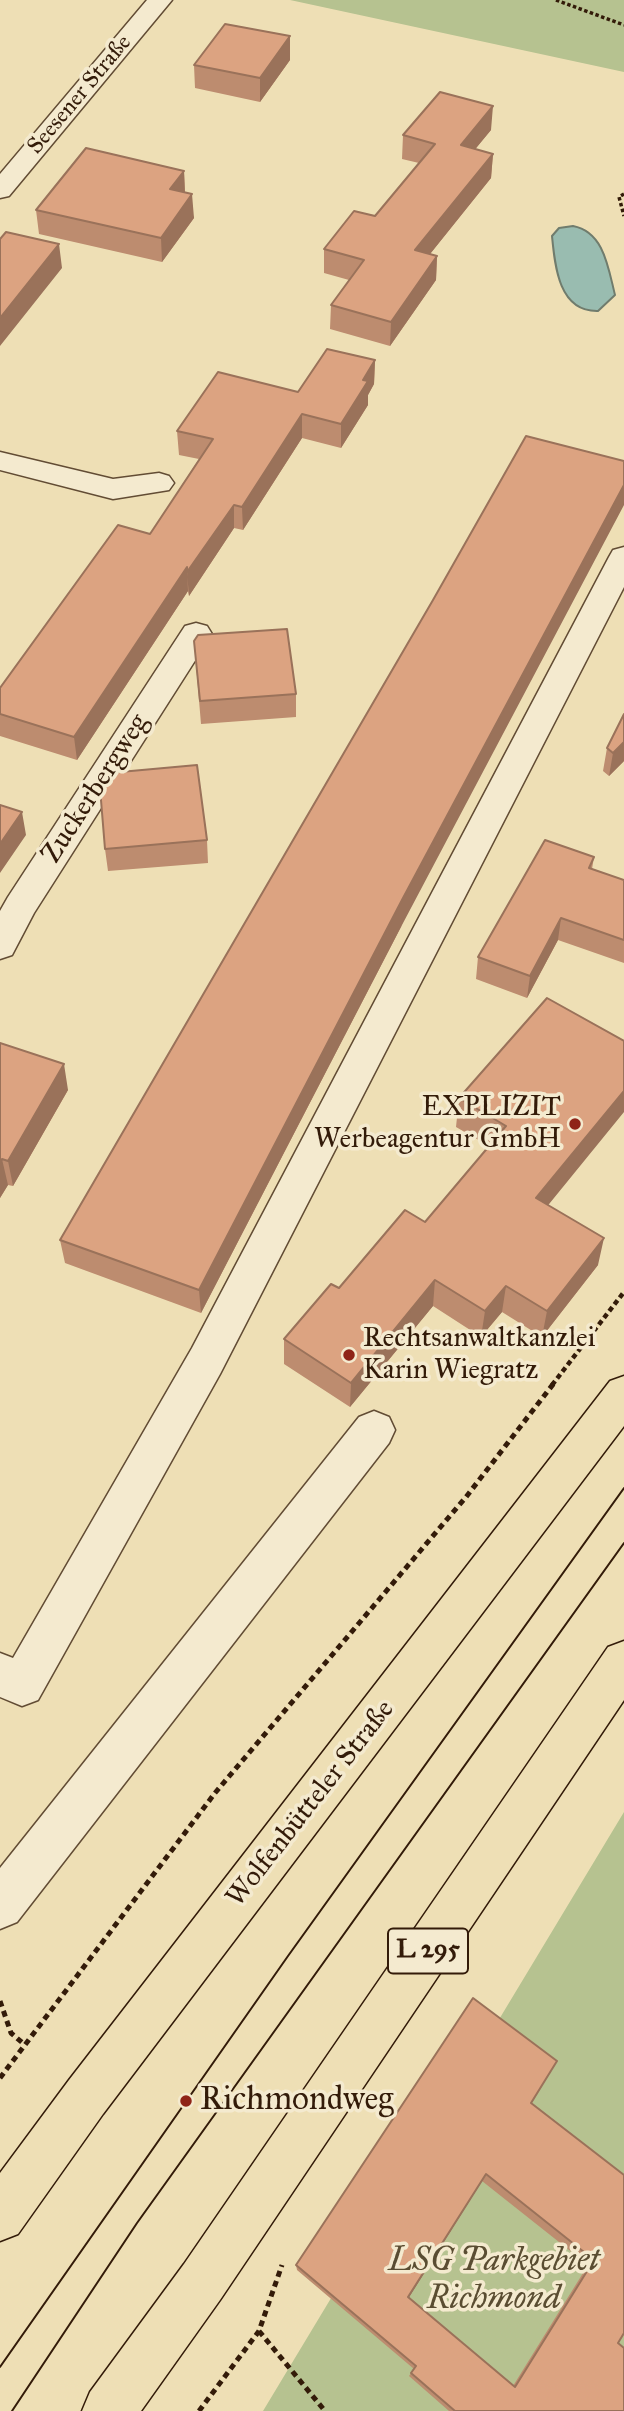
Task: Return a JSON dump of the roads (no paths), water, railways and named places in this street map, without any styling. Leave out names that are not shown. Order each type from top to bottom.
[{"type":"main road","name":"Wolfenbütteler Straße","points":[[0,2216],[86,2097],[624,1394]]},
{"type":"main road","name":"L 295","points":[[109,2411],[202,2282],[624,1662]]},
{"type":"street","name":"Seesener Straße","points":[[0,190],[160,0]]},
{"type":"street","points":[[0,461],[113,489],[159,483]]},
{"type":"street","points":[[0,1674],[22,1685],[199,1373],[624,557]]},
{"type":"street","name":"Zuckerbergweg","points":[[0,945],[20,906],[196,635]]},
{"type":"street","points":[[0,1905],[374,1430]]},
{"type":"water","points":[[573,226],[592,235],[607,262],[615,295],[598,311],[575,304],[567,296],[558,274],[552,236],[559,228]]},
{"type":"tram line","points":[[0,2367],[288,1956],[624,1488]]},
{"type":"tram line","points":[[12,2411],[137,2223],[624,1543]]},
{"type":"place","name":"EXPLIZIT Werbeagentur GmbH","points":[[575,1124]]},
{"type":"place","name":"Rechtsanwaltkanzlei Karin Wiegratz","points":[[349,1355]]},
{"type":"place","name":"Richmondweg","points":[[186,2101]]},
{"type":"park label","name":"LSG Parkgebiet Richmond","points":[[494,2281]]}]
